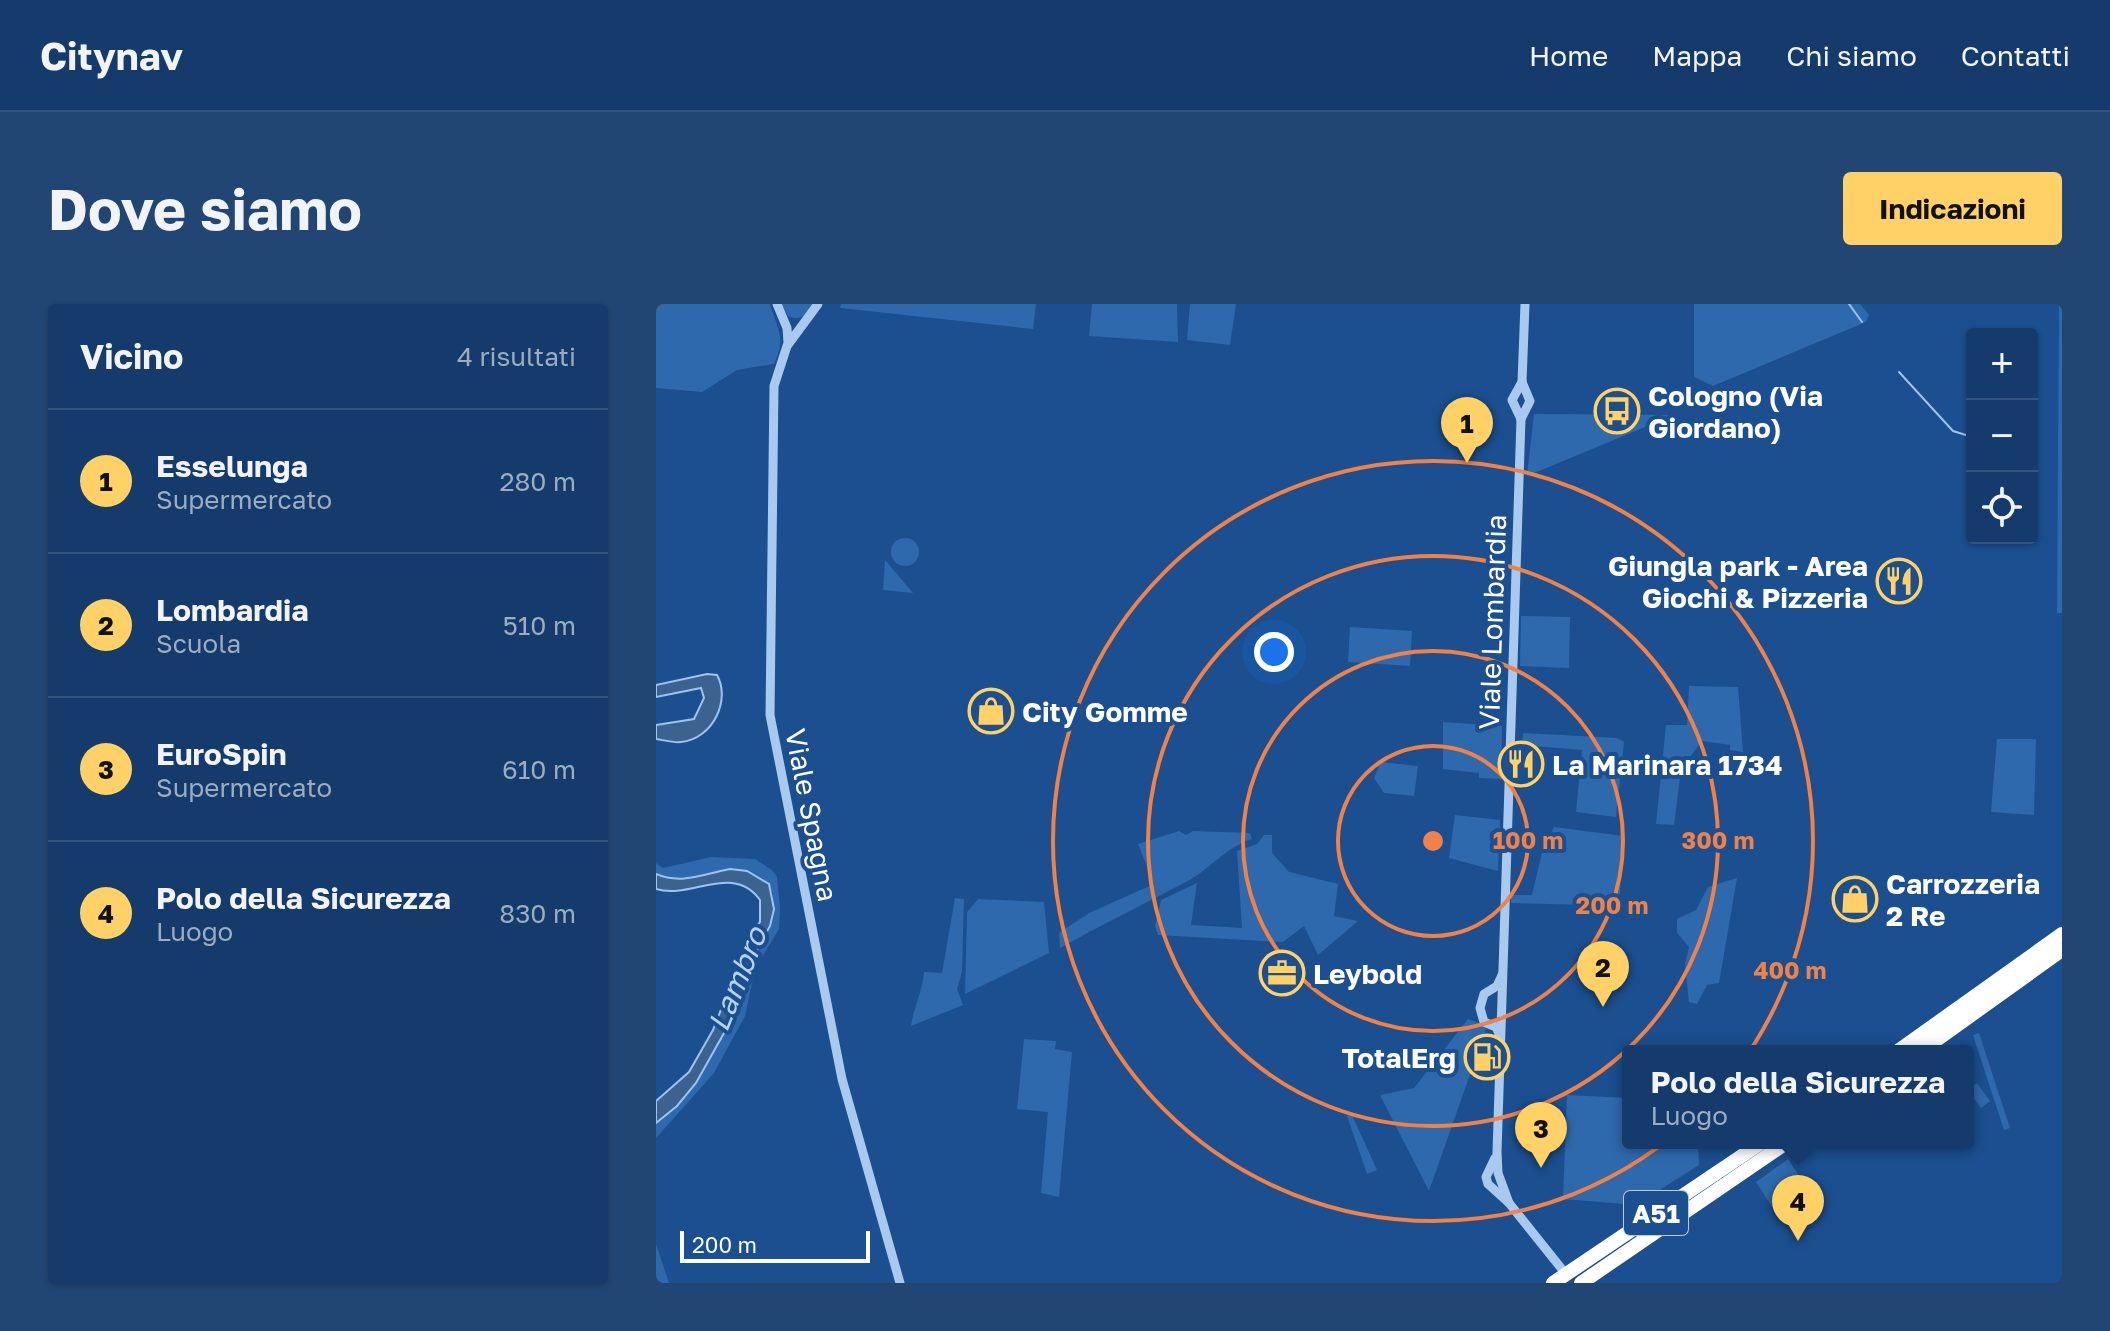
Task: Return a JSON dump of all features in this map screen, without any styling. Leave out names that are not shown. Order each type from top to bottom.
[{"type":"highway","points":[[1906,1045],[2062,934]]},
{"type":"highway","points":[[1929,1045],[2062,950]]},
{"type":"highway","name":"A51","points":[[1553,1283],[1752,1149]]},
{"type":"highway","name":"A51","points":[[1581,1283],[1777,1149]]},
{"type":"street","name":"Viale Spagna","points":[[777,304],[783,316],[787,346]]},
{"type":"street","name":"Viale Spagna","points":[[818,304],[813,316],[805,321],[787,346],[774,386],[770,715],[842,1079],[900,1283]]},
{"type":"street","points":[[1522,394],[1512,400],[1516,408],[1527,408],[1530,401],[1522,394],[1525,304]]},
{"type":"street","points":[[783,316],[792,321],[805,321]]},
{"type":"street","name":"Viale Lombardia","points":[[1509,1203],[1496,1175],[1521,419],[1516,408]]},
{"type":"street","name":"Viale Lombardia","points":[[1521,419],[1527,408]]},
{"type":"street","name":"Viale Lombardia","points":[[1501,1039],[1493,1025],[1484,1022],[1480,1008],[1484,994],[1499,983],[1503,971]]},
{"type":"street","points":[[1492,990],[1499,991],[1503,998]]},
{"type":"street","points":[[1493,1025],[1502,1019]]},
{"type":"street","name":"Viale Lombardia","points":[[1496,1175],[1487,1182],[1509,1203],[1561,1268]]},
{"type":"shaded area","points":[[656,304],[770,304],[780,340],[774,364],[737,370],[702,392],[656,388]]},
{"type":"shaded area","points":[[781,304],[815,304],[807,314],[797,318],[788,316]]},
{"type":"shaded area","points":[[841,304],[1036,304],[1033,329],[840,308]]},
{"type":"shaded area","points":[[1092,304],[1177,304],[1178,342],[1089,336]]},
{"type":"shaded area","points":[[1190,304],[1236,304],[1230,345],[1187,340]]},
{"type":"shaded area","points":[[1694,304],[1860,304],[1869,315],[1866,322],[1713,386],[1694,377]]},
{"type":"shaded area","points":[[2059,304],[2062,304],[2062,613],[2057,613]]},
{"type":"shaded area","points":[[1534,414],[1674,415],[1527,476]]},
{"type":"shaded area","points":[[905,538],[915,542],[919,552],[915,562],[905,566],[895,562],[891,552],[895,542]]},
{"type":"shaded area","points":[[885,560],[913,593],[883,590]]},
{"type":"shaded area","points":[[1521,616],[1570,617],[1569,668],[1520,666]]},
{"type":"shaded area","points":[[1350,627],[1412,631],[1410,666],[1348,662]]},
{"type":"shaded area","points":[[1689,686],[1738,687],[1743,752],[1730,750],[1730,745],[1702,741],[1681,769],[1674,825],[1656,824],[1666,725],[1687,725]]},
{"type":"shaded area","points":[[1443,722],[1502,726],[1501,779],[1479,778],[1479,773],[1443,769]]},
{"type":"shaded area","points":[[1523,733],[1617,738],[1624,742],[1616,817],[1576,812],[1582,750],[1522,745]]},
{"type":"shaded area","points":[[1997,739],[2036,739],[2034,815],[1991,812]]},
{"type":"shaded area","points":[[1381,762],[1418,766],[1414,796],[1384,793],[1374,778]]},
{"type":"shaded area","points":[[1455,815],[1500,820],[1498,871],[1449,858]]},
{"type":"shaded area","points":[[1554,827],[1624,836],[1619,906],[1511,903],[1511,895],[1532,895],[1543,848]]},
{"type":"shaded area","points":[[1179,831],[1186,835],[1193,831],[1250,833],[1252,839],[1233,848],[1186,882],[1060,948],[1059,933],[1089,913],[1154,884],[1138,844]]},
{"type":"shaded area","points":[[1264,835],[1272,835],[1272,853],[1289,872],[1338,884],[1334,916],[1358,921],[1318,955],[1304,926],[1283,942],[1158,935],[1155,926],[1161,900],[1197,883],[1191,925],[1242,928],[1237,851],[1257,844]]},
{"type":"shaded area","points":[[711,857],[755,859],[772,870],[777,877],[779,929],[755,969],[745,1016],[714,1073],[656,1138],[656,1123],[689,1090],[710,1056],[771,920],[773,892],[706,874],[671,880],[656,874],[656,863],[663,868]]},
{"type":"shaded area","points":[[1737,878],[1719,983],[1707,985],[1697,1004],[1689,1002],[1685,964],[1689,947],[1677,933],[1677,919],[1696,910],[1708,887]]},
{"type":"shaded area","points":[[955,898],[964,899],[962,972],[957,989],[963,1005],[911,1026],[924,972],[942,973]]},
{"type":"shaded area","points":[[978,899],[1044,902],[1049,953],[965,994],[967,912]]},
{"type":"shaded area","points":[[1468,1019],[1487,1026],[1429,1191],[1380,1095],[1414,1088]]},
{"type":"shaded area","points":[[1979,1033],[2010,1128],[2004,1130],[1973,1035]]},
{"type":"shaded area","points":[[1024,1039],[1056,1041],[1055,1049],[1072,1052],[1059,1197],[1041,1193],[1048,1112],[1017,1109]]},
{"type":"shaded area","points":[[1977,1083],[1990,1101],[1981,1108],[1974,1098],[1974,1085]]},
{"type":"shaded area","points":[[1567,1095],[1622,1098],[1622,1149],[1698,1149],[1699,1165],[1636,1205],[1563,1199]]},
{"type":"shaded area","points":[[1351,1113],[1377,1170],[1367,1174],[1347,1116]]},
{"type":"shaded area","points":[[1788,1159],[1813,1197],[1776,1213],[1756,1182]]},
{"type":"shaded area","points":[[656,1244],[669,1283],[656,1283]]},
{"type":"water","points":[[707,674],[717,675],[722,696],[710,726],[702,734],[681,742],[656,739],[656,725],[694,719],[704,698],[701,688],[656,697],[656,685]]},
{"type":"water","name":"Lambro","points":[[730,869],[747,871],[769,884],[774,909],[770,926],[748,966],[724,1033],[696,1083],[677,1106],[656,1123],[656,1101],[689,1072],[713,1030],[751,933],[760,922],[760,900],[749,889],[737,884],[711,884],[669,891],[656,889],[656,874],[684,879]]},
{"type":"waterway","points":[[1849,304],[1862,322]]},
{"type":"waterway","points":[[1899,372],[1953,431],[1966,435]]},
{"type":"place","name":"Cologno (Via Giordano)","points":[[1617,411]]},
{"type":"place","name":"Esselunga","points":[[1467,463]]},
{"type":"place","name":"Giungla park - Area Giochi & Pizzeria","points":[[1899,581]]},
{"type":"place","name":"City Gomme","points":[[991,711]]},
{"type":"place","name":"La Marinara 1734","points":[[1521,764]]},
{"type":"place","name":"Carrozzeria 2 Re","points":[[1855,899]]},
{"type":"place","name":"Leybold","points":[[1282,973]]},
{"type":"place","name":"Lombardia","points":[[1603,1007]]},
{"type":"place","name":"TotalErg","points":[[1487,1057]]},
{"type":"place","name":"EuroSpin","points":[[1541,1168]]},
{"type":"place","name":"Polo della Sicurezza","points":[[1798,1241]]}]
